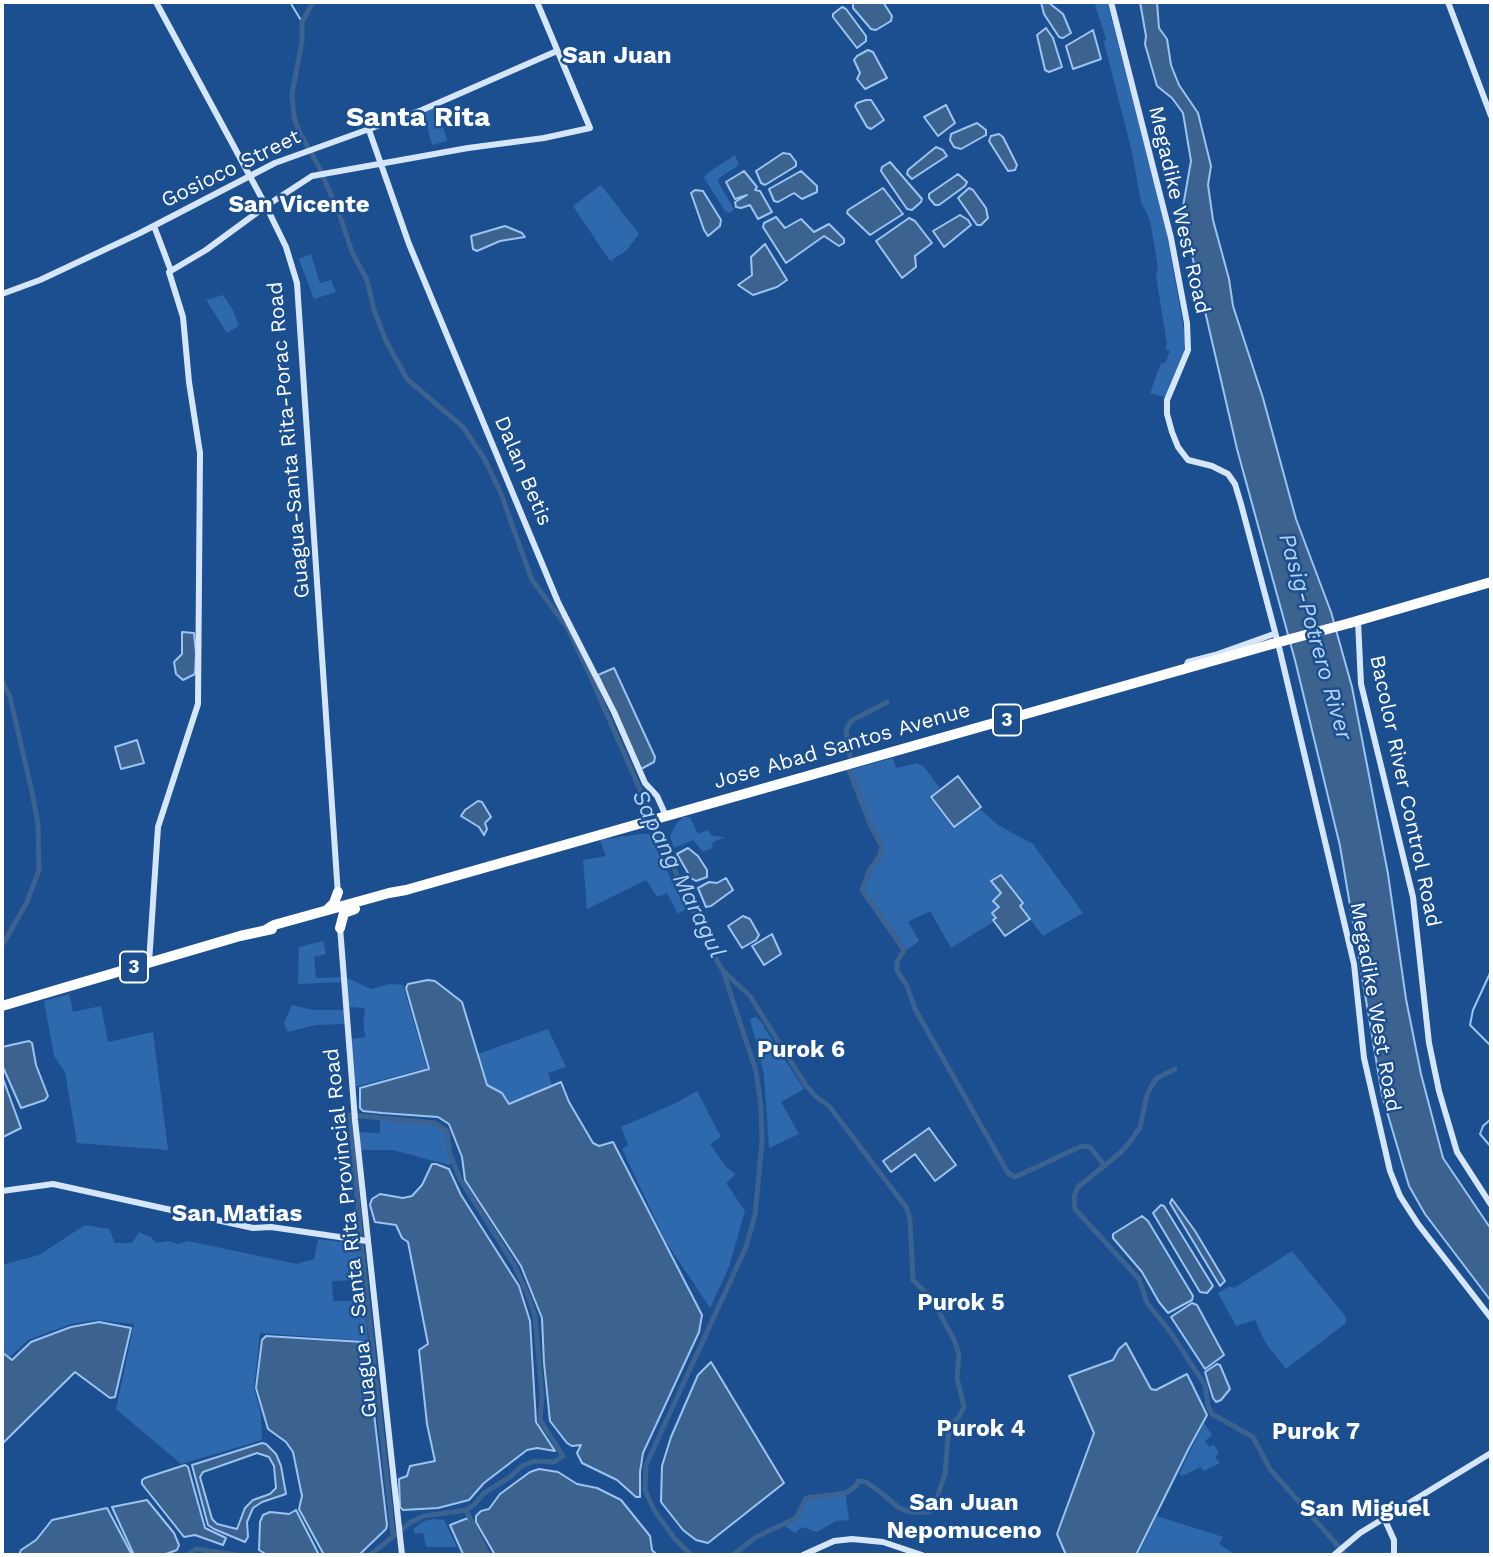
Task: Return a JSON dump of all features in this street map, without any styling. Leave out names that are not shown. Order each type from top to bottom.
[{"type":"highway","name":"Jose Abad Santos Avenue","points":[[2,1006],[267,929],[402,894],[406,890],[1185,668],[1273,639],[1354,622],[1491,582]]},
{"type":"highway","points":[[338,892],[343,901],[359,904]]},
{"type":"highway","points":[[338,892],[334,903],[323,914],[335,918],[340,928]]},
{"type":"highway","points":[[340,928],[344,913],[359,904]]},
{"type":"street","name":"Guagua-Santa Rita-Porac Road","points":[[156,2],[266,206],[286,247],[297,283],[339,910]]},
{"type":"street","points":[[171,271],[312,176],[590,128],[537,2]]},
{"type":"street","name":"Megadike West Road","points":[[1111,2],[1171,238],[1188,332],[1188,350],[1167,400],[1167,414],[1172,432],[1178,447],[1188,460],[1224,471],[1232,478],[1241,504],[1273,639],[1279,647],[1354,964],[1364,1058],[1390,1171],[1400,1196],[1418,1224],[1491,1318]]},
{"type":"street","points":[[1448,2],[1491,116]]},
{"type":"street","name":"Gosioco Street","points":[[2,294],[40,280],[154,226],[249,175],[422,110],[557,51]]},
{"type":"street","name":"Dalan Betis","points":[[369,130],[409,244],[558,602],[610,704],[645,783],[657,796],[664,816]]},
{"type":"street","points":[[149,963],[158,827],[198,704],[201,453],[188,382],[183,317],[169,272],[171,271],[154,226]]},
{"type":"street","name":"Bacolor River Control Road","points":[[1354,622],[1361,684],[1413,897],[1429,1043],[1439,1091],[1457,1152],[1491,1205]]},
{"type":"street","name":"Guagua - Santa Rita Provincial Road","points":[[339,910],[363,1240],[402,1555]]},
{"type":"street","points":[[2,1191],[52,1184],[253,1228],[271,1227],[363,1240]]},
{"type":"street","points":[[1339,1550],[1384,1518],[1491,1453]]},
{"type":"street","points":[[1384,1518],[1394,1541],[1394,1554]]},
{"type":"street","points":[[803,1555],[834,1541],[852,1539],[883,1542],[922,1555]]},
{"type":"shaded area","points":[[1094,2],[1107,2],[1165,222],[1186,342],[1165,397],[1150,393],[1161,363],[1165,363],[1170,351],[1165,349],[1167,344],[1150,220],[1141,202],[1132,152],[1104,42],[1106,39]]},
{"type":"shaded area","points":[[438,107],[447,141],[432,145],[423,111]]},
{"type":"shaded area","points":[[735,155],[739,165],[719,178],[718,182],[734,209],[730,213],[725,211],[704,178]]},
{"type":"shaded area","points":[[601,185],[639,234],[626,251],[610,261],[573,206]]},
{"type":"shaded area","points":[[311,254],[320,283],[331,280],[336,292],[314,299],[299,259]]},
{"type":"shaded area","points":[[223,295],[239,326],[227,333],[206,300]]},
{"type":"shaded area","points":[[893,758],[896,768],[917,763],[924,767],[940,788],[929,797],[953,828],[980,809],[998,825],[1033,844],[1083,913],[1043,936],[1020,906],[1024,903],[1001,874],[990,881],[1000,893],[992,900],[998,907],[991,912],[995,918],[993,922],[951,948],[930,911],[908,922],[919,941],[907,950],[864,890],[869,872],[883,847],[870,824],[850,770]]},
{"type":"shaded area","points":[[683,817],[690,817],[698,834],[708,830],[712,836],[725,837],[713,842],[712,848],[703,852],[693,840],[674,848],[670,836]]},
{"type":"shaded area","points":[[649,834],[686,909],[678,914],[667,893],[657,897],[646,880],[587,909],[583,860],[606,856],[600,840]]},
{"type":"shaded area","points":[[323,941],[326,954],[314,957],[316,978],[343,977],[343,982],[298,984],[299,947]]},
{"type":"shaded area","points":[[347,978],[371,989],[390,984],[403,985],[427,1068],[354,1087],[351,1039],[365,1037],[365,1017],[364,1008],[349,1007]]},
{"type":"shaded area","points":[[69,994],[73,1012],[101,1006],[108,1042],[153,1032],[168,1150],[77,1143],[65,1072],[54,1056],[44,1001]]},
{"type":"shaded area","points":[[292,1005],[313,1010],[344,1010],[345,1024],[316,1025],[288,1032],[284,1023]]},
{"type":"shaded area","points":[[756,1017],[764,1025],[804,1089],[781,1102],[799,1134],[769,1148],[764,1074],[750,1019]]},
{"type":"shaded area","points":[[548,1029],[566,1067],[548,1073],[552,1085],[509,1104],[502,1092],[488,1085],[478,1054]]},
{"type":"shaded area","points":[[697,1091],[721,1137],[710,1144],[726,1167],[736,1174],[726,1183],[745,1211],[729,1267],[710,1308],[666,1242],[622,1149],[628,1145],[621,1127]]},
{"type":"shaded area","points":[[380,1120],[435,1124],[442,1127],[446,1131],[452,1163],[449,1165],[393,1150],[360,1150],[357,1132],[380,1133]]},
{"type":"shaded area","points":[[85,1225],[109,1229],[115,1243],[132,1243],[139,1232],[151,1237],[156,1243],[168,1241],[178,1244],[188,1241],[297,1264],[314,1259],[318,1239],[359,1244],[363,1280],[332,1281],[333,1301],[365,1301],[368,1341],[260,1333],[254,1388],[261,1414],[262,1440],[181,1464],[116,1409],[134,1324],[97,1320],[71,1324],[28,1340],[10,1357],[2,1350],[2,1265],[39,1255]]},
{"type":"shaded area","points":[[1292,1251],[1346,1317],[1346,1323],[1286,1369],[1265,1342],[1255,1320],[1236,1326],[1218,1293],[1230,1286],[1234,1288]]},
{"type":"shaded area","points":[[1204,1423],[1212,1435],[1205,1441],[1209,1447],[1214,1445],[1219,1453],[1215,1457],[1220,1463],[1204,1471],[1191,1455],[1200,1467],[1183,1476],[1179,1474]]},
{"type":"shaded area","points":[[846,1496],[849,1520],[836,1521],[817,1532],[802,1527],[795,1533],[785,1526],[796,1519],[807,1499]]},
{"type":"shaded area","points":[[1157,1516],[1223,1537],[1219,1544],[1236,1555],[1138,1555]]},
{"type":"shaded area","points":[[444,1520],[457,1547],[426,1547],[423,1533],[415,1534],[413,1529],[424,1521]]},
{"type":"water","points":[[853,2],[883,2],[892,16],[891,21],[876,30],[871,29],[853,8]]},
{"type":"water","points":[[1041,2],[1048,2],[1063,14],[1071,33],[1063,38],[1059,37],[1044,14]]},
{"type":"water","name":"Pasig-Potrero River","points":[[1140,2],[1157,2],[1159,28],[1167,39],[1171,65],[1179,85],[1198,113],[1211,166],[1208,185],[1213,220],[1229,279],[1233,306],[1263,398],[1296,519],[1331,612],[1352,687],[1388,874],[1406,999],[1421,1074],[1443,1158],[1491,1229],[1491,1301],[1425,1214],[1409,1186],[1382,1095],[1340,846],[1295,660],[1237,449],[1182,212],[1191,161],[1183,113],[1172,98],[1157,86],[1145,44]]},
{"type":"water","points":[[842,7],[866,36],[866,41],[857,48],[833,17]]},
{"type":"water","points":[[1046,28],[1053,38],[1062,67],[1049,72],[1045,70],[1037,35]]},
{"type":"water","points":[[1093,30],[1101,59],[1073,69],[1066,46]]},
{"type":"water","points":[[868,50],[873,52],[887,78],[865,89],[857,79],[860,73],[854,60]]},
{"type":"water","points":[[871,100],[884,120],[871,129],[867,127],[855,106]]},
{"type":"water","points":[[946,105],[955,123],[938,136],[924,117]]},
{"type":"water","points":[[977,123],[986,130],[986,135],[961,149],[954,147],[950,140],[951,134]]},
{"type":"water","points":[[999,134],[1017,165],[1015,170],[1008,171],[989,141],[991,136]]},
{"type":"water","points":[[936,147],[943,150],[947,156],[912,179],[907,174],[908,170]]},
{"type":"water","points":[[783,153],[790,154],[796,166],[765,185],[761,183],[756,171]]},
{"type":"water","points":[[890,162],[922,199],[912,210],[907,209],[881,171],[882,167]]},
{"type":"water","points":[[744,171],[772,212],[758,219],[750,205],[736,207],[735,202],[747,195],[735,199],[726,182]]},
{"type":"water","points":[[801,171],[817,186],[817,192],[802,199],[794,193],[778,202],[774,201],[769,189]]},
{"type":"water","points":[[958,174],[967,182],[965,186],[939,205],[935,205],[929,194]]},
{"type":"water","points":[[883,188],[903,214],[870,235],[847,213]]},
{"type":"water","points":[[969,188],[986,208],[988,218],[981,225],[977,225],[958,198]]},
{"type":"water","points":[[695,190],[703,191],[721,220],[720,226],[708,236],[691,193]]},
{"type":"water","points":[[960,215],[971,225],[944,247],[933,231]]},
{"type":"water","points":[[776,217],[785,228],[801,219],[814,232],[829,224],[844,239],[844,243],[839,246],[824,236],[786,263],[763,227],[764,223]]},
{"type":"water","points":[[909,218],[915,221],[932,243],[915,256],[916,267],[902,278],[876,241]]},
{"type":"water","points":[[505,226],[525,237],[500,241],[477,251],[473,249],[471,236]]},
{"type":"water","points":[[765,244],[787,280],[777,287],[753,295],[738,285],[752,275],[751,257]]},
{"type":"water","points":[[182,632],[194,633],[196,653],[195,674],[183,680],[176,674],[174,662],[182,654]]},
{"type":"water","points":[[614,668],[655,757],[654,762],[639,770],[598,675]]},
{"type":"water","points":[[137,740],[144,763],[121,769],[115,747]]},
{"type":"water","points":[[958,776],[981,807],[954,827],[931,797]]},
{"type":"water","points":[[478,801],[482,802],[491,817],[485,823],[487,829],[484,835],[479,827],[461,816]]},
{"type":"water","points":[[688,848],[698,856],[707,870],[707,877],[696,881],[691,878],[677,854]]},
{"type":"water","points":[[1001,875],[1023,903],[1020,906],[1030,919],[1005,936],[993,920],[996,918],[992,913],[999,907],[993,901],[1001,893],[991,881]]},
{"type":"water","points":[[726,878],[733,890],[706,907],[698,888]]},
{"type":"water","points":[[743,916],[750,919],[759,935],[756,940],[742,948],[728,926]]},
{"type":"water","points":[[772,934],[781,954],[764,965],[752,946]]},
{"type":"water","points":[[435,981],[462,1002],[487,1085],[502,1093],[509,1104],[561,1082],[569,1102],[593,1143],[599,1146],[613,1142],[702,1315],[699,1332],[643,1453],[640,1497],[636,1497],[617,1480],[582,1463],[577,1453],[581,1445],[572,1446],[567,1443],[550,1421],[542,1318],[521,1266],[465,1180],[462,1157],[449,1124],[438,1117],[363,1111],[360,1108],[360,1088],[429,1069],[406,988],[408,984]]},
{"type":"water","points":[[29,1041],[32,1043],[36,1065],[48,1096],[45,1100],[21,1108],[2,1065],[2,1047]]},
{"type":"water","points":[[2,1076],[21,1128],[3,1137],[2,1133]]},
{"type":"water","points":[[929,1128],[956,1165],[935,1181],[915,1154],[891,1172],[883,1161]]},
{"type":"water","points":[[432,1164],[449,1169],[461,1195],[519,1286],[530,1321],[536,1422],[555,1451],[537,1448],[527,1450],[484,1483],[469,1500],[438,1508],[403,1510],[400,1507],[399,1479],[407,1476],[410,1466],[435,1461],[427,1424],[419,1350],[428,1344],[408,1242],[402,1238],[396,1225],[375,1222],[370,1205],[372,1199],[380,1194],[403,1198],[412,1196],[422,1185]]},
{"type":"water","points":[[1172,1199],[1225,1281],[1220,1286],[1170,1203]]},
{"type":"water","points":[[1161,1205],[1213,1286],[1207,1293],[1200,1292],[1153,1213]]},
{"type":"water","points":[[1142,1216],[1148,1221],[1193,1296],[1192,1300],[1168,1313],[1142,1272],[1113,1238],[1113,1234]]},
{"type":"water","points":[[1192,1303],[1197,1305],[1224,1355],[1205,1369],[1171,1317]]},
{"type":"water","points":[[99,1322],[131,1328],[115,1397],[110,1398],[75,1372],[2,1444],[2,1352],[12,1360],[31,1342],[71,1327]]},
{"type":"water","points":[[266,1336],[363,1342],[366,1345],[387,1525],[359,1555],[324,1555],[299,1509],[302,1496],[293,1452],[286,1442],[268,1429],[256,1388],[262,1340]]},
{"type":"water","points":[[1126,1343],[1151,1389],[1156,1390],[1187,1374],[1207,1415],[1136,1555],[1066,1555],[1057,1534],[1094,1433],[1069,1376],[1113,1360]]},
{"type":"water","points":[[711,1362],[784,1483],[708,1543],[696,1540],[683,1530],[661,1502],[662,1466],[671,1437],[698,1375]]},
{"type":"water","points":[[1217,1364],[1220,1365],[1230,1389],[1216,1402],[1205,1372]]},
{"type":"water","points":[[266,1444],[276,1454],[281,1466],[286,1494],[253,1508],[247,1522],[248,1537],[245,1542],[208,1525],[192,1465]],"holes":[[[257,1453],[269,1457],[274,1466],[276,1488],[270,1494],[253,1500],[245,1508],[237,1529],[217,1524],[212,1519],[200,1477],[203,1472]]]},
{"type":"water","points":[[185,1465],[188,1467],[205,1528],[226,1538],[223,1545],[195,1535],[184,1537],[142,1484],[145,1478]]},
{"type":"water","points":[[539,1469],[558,1472],[577,1484],[597,1488],[621,1500],[650,1536],[652,1550],[657,1555],[495,1555],[476,1522],[476,1516],[489,1509],[500,1494],[530,1472]]},
{"type":"water","points":[[147,1500],[174,1533],[179,1545],[177,1550],[163,1555],[134,1555],[112,1507]]},
{"type":"water","points":[[107,1508],[132,1555],[19,1555],[52,1520]]},
{"type":"water","points":[[296,1510],[319,1555],[267,1555],[259,1550],[260,1522],[263,1515],[270,1512],[289,1514]]},
{"type":"water","points":[[468,1518],[487,1555],[463,1554],[450,1525]]},
{"type":"waterway","points":[[290,2],[302,22]]},
{"type":"waterway","name":"Sapang Maragul","points":[[313,2],[302,22],[302,41],[292,94],[294,117],[319,167],[352,252],[367,280],[374,310],[386,341],[407,379],[463,427],[484,458],[500,491],[532,580],[567,627],[648,808],[655,834],[665,849],[717,961],[723,971],[750,996],[805,1084],[829,1106],[906,1207],[910,1219],[913,1280],[932,1299],[959,1354],[957,1378],[964,1407],[948,1436],[945,1474],[930,1512],[910,1512],[899,1508],[866,1482],[858,1481],[857,1485],[846,1493],[806,1498],[796,1518],[756,1537],[733,1555]]},
{"type":"waterway","points":[[2,681],[10,697],[32,792],[38,824],[39,870],[27,902],[2,946]]},
{"type":"waterway","points":[[850,756],[846,730],[851,721],[887,702]]},
{"type":"waterway","points":[[849,770],[882,847],[862,890],[904,950],[897,962],[897,970],[907,986],[915,1009],[1008,1173],[1015,1177],[1082,1146],[1090,1147],[1105,1166]]},
{"type":"waterway","points":[[1491,971],[1473,1010],[1470,1025],[1491,1046]]},
{"type":"waterway","points":[[691,1555],[675,1539],[654,1510],[645,1490],[646,1465],[746,1247],[755,1215],[762,1142],[761,1107],[756,1071],[724,974]]},
{"type":"waterway","points":[[1175,1069],[1157,1078],[1151,1087],[1140,1127],[1130,1142],[1078,1187],[1074,1196],[1075,1209],[1139,1279],[1147,1303],[1171,1333],[1205,1385],[1212,1414],[1253,1437],[1270,1469],[1346,1555]]},
{"type":"waterway","points":[[370,1555],[411,1522],[424,1516],[466,1510],[484,1493],[522,1466],[535,1461],[554,1462],[563,1456],[540,1420],[542,1396],[535,1316],[529,1298],[515,1266],[460,1179],[450,1154],[447,1131],[435,1123],[350,1115],[362,1253],[393,1535]]},
{"type":"waterway","points":[[1491,1119],[1483,1126],[1480,1134],[1491,1147]]},
{"type":"waterway","points":[[466,1510],[488,1555]]},
{"type":"waterway","points":[[187,1555],[196,1549],[237,1555]]},
{"type":"waterway","points":[[1385,1555],[1392,1555]]},
{"type":"district","name":"San Juan","points":[[617,56]]},
{"type":"district","name":"Santa Rita","points":[[418,118]]},
{"type":"district","name":"San Vicente","points":[[299,205]]},
{"type":"district","name":"Purok 6","points":[[801,1050]]},
{"type":"district","name":"San Matias","points":[[237,1214]]},
{"type":"district","name":"Purok 5","points":[[961,1303]]},
{"type":"district","name":"Purok 4","points":[[981,1429]]},
{"type":"district","name":"Purok 7","points":[[1316,1432]]},
{"type":"district","name":"San Miguel","points":[[1365,1509]]},
{"type":"district","name":"San Juan Nepomuceno","points":[[964,1517]]}]
